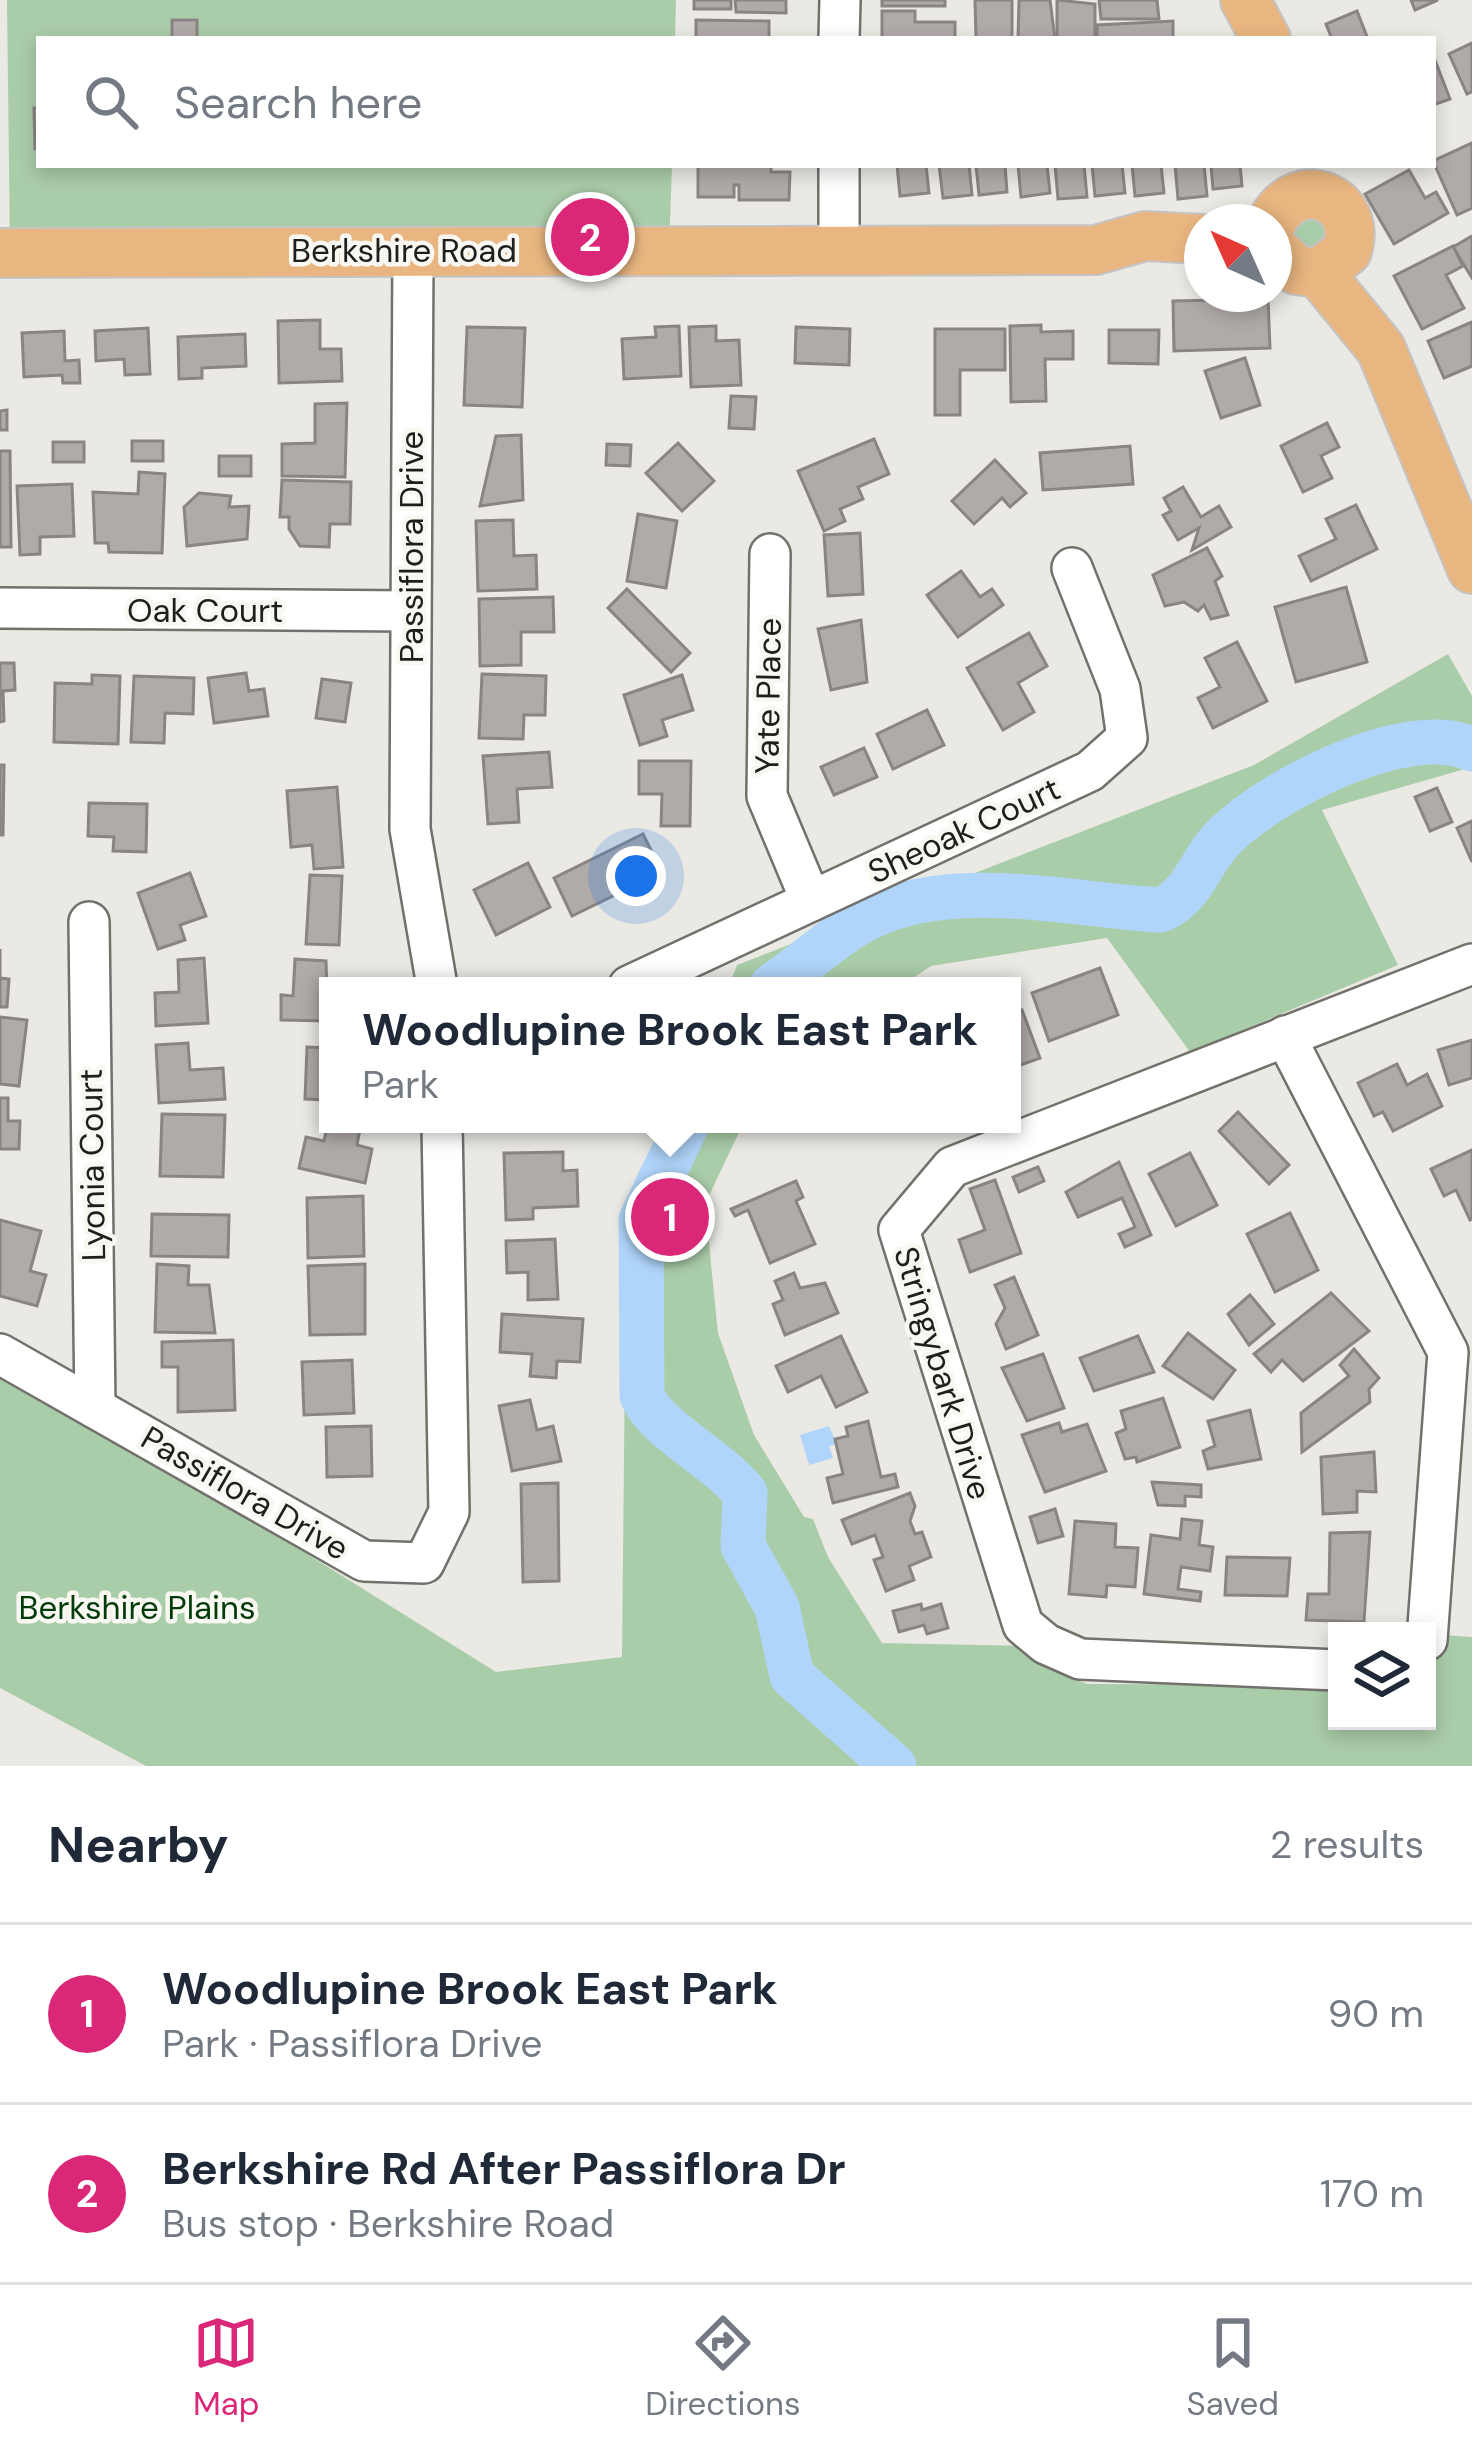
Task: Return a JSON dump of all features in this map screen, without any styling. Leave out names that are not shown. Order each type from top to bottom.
[{"type":"main road","points":[[1225,0],[1237,36]]},
{"type":"main road","points":[[1245,0],[1264,36]]},
{"type":"main road","points":[[1292,223],[1379,311],[1381,350],[1472,569]]},
{"type":"main road","name":"Berkshire Road","points":[[0,253],[1096,250],[1145,236],[1184,237]]},
{"type":"main road","name":"Berkshire Road","points":[[1096,250],[1130,264],[1184,262]]},
{"type":"street","points":[[839,0],[839,36]]},
{"type":"street","points":[[839,168],[839,252]]},
{"type":"street","name":"Passiflora Drive","points":[[413,249],[410,829],[435,977]]},
{"type":"street","name":"Yate Place","points":[[770,554],[767,796],[812,901]]},
{"type":"street","name":"Sheoak Court","points":[[648,977],[1090,771],[1127,738],[1120,688],[1072,568]]},
{"type":"street","name":"Oak Court","points":[[0,608],[410,611]]},
{"type":"street","name":"Lyonia Court","points":[[89,922],[95,1408]]},
{"type":"street","name":"Stringybark Drive","points":[[1328,1670],[1080,1659],[1023,1625],[899,1230],[952,1168],[1472,964]]},
{"type":"street","points":[[1285,1036],[1448,1352],[1428,1622]]},
{"type":"street","name":"Passiflora Drive","points":[[0,1354],[364,1561],[424,1563],[448,1512],[442,1133]]},
{"type":"green space","points":[[7,0],[676,0],[675,36],[36,36],[36,168],[672,168],[669,251],[10,253]]},
{"type":"green space","points":[[1309,215],[1320,220],[1325,231],[1320,242],[1309,247],[1298,242],[1293,231],[1298,220]]},
{"type":"green space","points":[[1448,654],[1472,696],[1472,767],[1322,810],[1398,965],[1190,1052],[1107,938],[931,966],[914,977],[732,977],[737,965],[1254,765]]},
{"type":"green space","name":"Berkshire Plains","points":[[663,1133],[739,1133],[705,1204],[718,1333],[754,1435],[804,1517],[813,1519],[828,1557],[882,1643],[1025,1646],[1053,1670],[1087,1684],[1328,1685],[1328,1730],[1436,1730],[1436,1642],[1443,1635],[1472,1637],[1472,1766],[146,1766],[0,1688],[0,1362],[496,1672],[622,1657],[625,1358],[638,1173]]},
{"type":"water","points":[[829,1426],[837,1444],[829,1446],[833,1458],[809,1465],[800,1435]]},
{"type":"building","points":[[694,0],[731,0],[731,9],[694,9]]},
{"type":"building","points":[[735,0],[786,0],[786,13],[736,12]]},
{"type":"building","points":[[882,0],[945,0],[945,6],[882,6]]},
{"type":"building","points":[[975,0],[1012,0],[1012,36],[976,36]]},
{"type":"building","points":[[1019,0],[1050,0],[1055,36],[1018,36]]},
{"type":"building","points":[[1057,0],[1095,4],[1095,36],[1057,36]]},
{"type":"building","points":[[1099,0],[1157,0],[1159,19],[1101,19]]},
{"type":"building","points":[[1411,0],[1438,0],[1415,10]]},
{"type":"building","points":[[882,11],[915,11],[915,22],[955,22],[955,36],[882,36]]},
{"type":"building","points":[[1357,11],[1367,36],[1331,36],[1326,24]]},
{"type":"building","points":[[172,20],[197,20],[197,36],[172,36]]},
{"type":"building","points":[[696,20],[769,21],[769,36],[696,36]]},
{"type":"building","points":[[1173,21],[1173,36],[1097,36],[1097,25]]},
{"type":"building","points":[[1472,43],[1472,92],[1467,94],[1449,54]]},
{"type":"building","points":[[1436,63],[1450,99],[1436,104]]},
{"type":"building","points":[[1472,143],[1472,208],[1457,215],[1436,160]]},
{"type":"building","points":[[698,168],[790,172],[789,200],[739,200],[739,185],[734,185],[734,197],[698,197]]},
{"type":"building","points":[[897,168],[926,168],[929,193],[900,196]]},
{"type":"building","points":[[939,168],[969,168],[972,195],[943,198]]},
{"type":"building","points":[[976,168],[1005,168],[1007,192],[979,195]]},
{"type":"building","points":[[1018,168],[1047,168],[1050,193],[1021,197]]},
{"type":"building","points":[[1055,168],[1084,168],[1087,197],[1058,199]]},
{"type":"building","points":[[1092,168],[1122,168],[1125,193],[1095,196]]},
{"type":"building","points":[[1132,168],[1161,168],[1164,193],[1135,196]]},
{"type":"building","points":[[1175,168],[1204,168],[1207,196],[1178,199]]},
{"type":"building","points":[[1211,168],[1240,168],[1242,186],[1213,189]]},
{"type":"building","points":[[1409,170],[1425,198],[1436,192],[1448,213],[1394,244],[1365,194]]},
{"type":"building","points":[[1472,236],[1472,278],[1453,247]]},
{"type":"building","points":[[1453,246],[1463,266],[1446,275],[1464,308],[1422,329],[1394,276]]},
{"type":"building","points":[[1173,301],[1184,301],[1184,312],[1269,312],[1270,348],[1174,351]]},
{"type":"building","points":[[320,320],[320,349],[341,349],[342,381],[279,383],[278,321]]},
{"type":"building","points":[[1472,322],[1472,366],[1444,378],[1428,341]]},
{"type":"building","points":[[1041,325],[1041,332],[1073,331],[1073,359],[1045,359],[1046,401],[1011,402],[1010,326]]},
{"type":"building","points":[[679,326],[681,376],[624,379],[622,339],[656,337],[655,327]]},
{"type":"building","points":[[716,326],[716,341],[739,340],[741,385],[691,387],[689,327]]},
{"type":"building","points":[[467,327],[525,328],[522,407],[464,405]]},
{"type":"building","points":[[796,327],[850,329],[849,365],[795,363]]},
{"type":"building","points":[[148,328],[150,374],[125,375],[124,359],[96,361],[95,331]]},
{"type":"building","points":[[935,329],[1005,329],[1005,370],[960,370],[960,415],[935,415]]},
{"type":"building","points":[[1109,330],[1159,330],[1158,364],[1109,363]]},
{"type":"building","points":[[64,331],[65,361],[79,360],[80,383],[63,383],[62,375],[24,377],[22,333]]},
{"type":"building","points":[[245,334],[246,366],[202,368],[202,378],[179,379],[178,337]]},
{"type":"building","points":[[1245,358],[1260,405],[1221,418],[1205,371]]},
{"type":"building","points":[[731,396],[756,397],[754,429],[729,428]]},
{"type":"building","points":[[347,403],[345,477],[282,476],[282,444],[315,443],[315,404]]},
{"type":"building","points":[[7,410],[7,430],[0,430],[0,411]]},
{"type":"building","points":[[1327,423],[1339,447],[1321,456],[1332,478],[1303,492],[1281,446]]},
{"type":"building","points":[[521,435],[523,500],[480,506],[496,436]]},
{"type":"building","points":[[874,439],[889,474],[858,487],[863,499],[840,509],[845,521],[824,531],[798,471]]},
{"type":"building","points":[[132,441],[163,441],[163,461],[132,461]]},
{"type":"building","points":[[53,442],[84,442],[84,462],[53,462]]},
{"type":"building","points":[[678,443],[714,481],[682,511],[646,473]]},
{"type":"building","points":[[607,444],[631,445],[630,466],[606,465]]},
{"type":"building","points":[[1130,446],[1133,484],[1043,490],[1040,453]]},
{"type":"building","points":[[0,451],[10,451],[11,547],[0,547]]},
{"type":"building","points":[[219,456],[251,456],[251,476],[219,476]]},
{"type":"building","points":[[995,460],[1026,493],[1010,507],[1002,498],[974,524],[952,501]]},
{"type":"building","points":[[139,472],[165,474],[162,553],[109,552],[108,543],[95,543],[93,492],[138,494]]},
{"type":"building","points":[[282,480],[351,482],[350,524],[330,524],[329,547],[300,546],[289,529],[289,517],[280,517]]},
{"type":"building","points":[[72,484],[74,536],[40,537],[40,554],[20,555],[17,486]]},
{"type":"building","points":[[1183,487],[1201,517],[1219,506],[1231,527],[1192,550],[1199,528],[1178,540],[1163,515],[1171,511],[1164,498]]},
{"type":"building","points":[[199,493],[231,496],[229,507],[249,506],[247,539],[187,546],[184,507]]},
{"type":"building","points":[[1356,505],[1377,549],[1311,581],[1299,556],[1336,539],[1326,519]]},
{"type":"building","points":[[638,514],[677,521],[666,588],[627,581]]},
{"type":"building","points":[[513,520],[514,556],[536,555],[537,589],[478,591],[476,521]]},
{"type":"building","points":[[860,533],[863,594],[828,596],[824,535]]},
{"type":"building","points":[[1207,548],[1222,576],[1215,581],[1228,615],[1211,619],[1204,605],[1198,611],[1184,602],[1165,606],[1153,575]]},
{"type":"building","points":[[961,571],[980,597],[992,589],[1003,605],[958,637],[927,595]]},
{"type":"building","points":[[1346,587],[1367,662],[1296,682],[1275,607]]},
{"type":"building","points":[[627,589],[690,653],[671,672],[608,608]]},
{"type":"building","points":[[553,597],[554,632],[521,632],[521,665],[480,666],[479,599]]},
{"type":"building","points":[[861,620],[867,682],[831,690],[818,629]]},
{"type":"building","points":[[1029,633],[1047,666],[1018,683],[1034,712],[1003,730],[967,668]]},
{"type":"building","points":[[1237,642],[1267,701],[1213,728],[1198,698],[1220,687],[1205,658]]},
{"type":"building","points":[[0,663],[14,663],[15,690],[3,691],[4,721],[0,722]]},
{"type":"building","points":[[246,673],[249,691],[264,689],[268,716],[214,723],[208,678]]},
{"type":"building","points":[[482,674],[546,676],[545,715],[524,715],[523,739],[479,738]]},
{"type":"building","points":[[92,675],[120,676],[118,744],[54,742],[55,683],[92,684]]},
{"type":"building","points":[[682,675],[693,710],[662,720],[667,736],[640,745],[624,695]]},
{"type":"building","points":[[134,676],[194,678],[193,714],[165,713],[164,743],[131,742]]},
{"type":"building","points":[[322,679],[351,683],[345,722],[316,718]]},
{"type":"building","points":[[927,710],[944,745],[893,769],[877,734]]},
{"type":"building","points":[[864,748],[877,777],[834,795],[821,767]]},
{"type":"building","points":[[549,752],[552,787],[517,789],[519,822],[488,824],[483,756]]},
{"type":"building","points":[[639,761],[691,761],[690,826],[661,826],[662,794],[639,794]]},
{"type":"building","points":[[0,765],[4,765],[3,835],[0,835]]},
{"type":"building","points":[[337,787],[343,867],[314,869],[312,845],[291,847],[287,791]]},
{"type":"building","points":[[1437,788],[1452,822],[1430,831],[1415,797]]},
{"type":"building","points":[[89,803],[147,804],[146,852],[113,851],[114,837],[88,836]]},
{"type":"building","points":[[1472,821],[1472,862],[1457,828]]},
{"type":"building","points":[[643,834],[662,872],[572,916],[554,878]]},
{"type":"building","points":[[528,863],[550,907],[496,935],[474,890]]},
{"type":"building","points":[[190,873],[206,916],[180,925],[185,940],[158,949],[138,893]]},
{"type":"building","points":[[310,875],[342,876],[339,945],[306,944]]},
{"type":"building","points":[[204,958],[208,1023],[156,1026],[155,993],[179,992],[178,960]]},
{"type":"building","points":[[295,959],[326,961],[327,977],[319,977],[319,1021],[281,1020],[281,995],[293,996]]},
{"type":"building","points":[[1100,968],[1118,1015],[1049,1041],[1032,993]]},
{"type":"building","points":[[0,978],[9,979],[7,1007],[0,1007]]},
{"type":"building","points":[[1021,1010],[1040,1058],[1021,1065]]},
{"type":"building","points":[[0,1017],[27,1020],[19,1086],[0,1084]]},
{"type":"building","points":[[1472,1040],[1472,1078],[1449,1085],[1438,1050]]},
{"type":"building","points":[[188,1043],[190,1070],[223,1068],[225,1099],[159,1103],[156,1045]]},
{"type":"building","points":[[307,1047],[319,1048],[319,1100],[305,1099]]},
{"type":"building","points":[[1397,1064],[1407,1085],[1427,1074],[1442,1106],[1393,1131],[1383,1112],[1374,1116],[1358,1083]]},
{"type":"building","points":[[0,1098],[8,1098],[8,1121],[20,1121],[19,1149],[0,1149]]},
{"type":"building","points":[[1238,1112],[1289,1165],[1269,1184],[1219,1131]]},
{"type":"building","points":[[162,1114],[225,1115],[223,1177],[160,1176]]},
{"type":"building","points":[[326,1133],[359,1133],[357,1145],[372,1149],[365,1183],[299,1168],[306,1137],[324,1141]]},
{"type":"building","points":[[1472,1150],[1470,1220],[1456,1190],[1444,1196],[1431,1169]]},
{"type":"building","points":[[563,1152],[563,1171],[577,1170],[578,1206],[533,1208],[533,1219],[506,1220],[504,1153]]},
{"type":"building","points":[[1190,1153],[1217,1205],[1176,1226],[1149,1174]]},
{"type":"building","points":[[1119,1162],[1151,1235],[1125,1247],[1119,1234],[1135,1227],[1122,1198],[1078,1217],[1066,1192]]},
{"type":"building","points":[[1038,1167],[1044,1181],[1019,1192],[1013,1177]]},
{"type":"building","points":[[995,1180],[1021,1253],[970,1272],[959,1240],[985,1230],[970,1189]]},
{"type":"building","points":[[796,1181],[803,1197],[796,1201],[815,1244],[770,1263],[748,1210],[735,1216],[731,1209]]},
{"type":"building","points":[[363,1196],[364,1256],[308,1258],[307,1198]]},
{"type":"building","points":[[1290,1213],[1318,1270],[1275,1292],[1247,1234]]},
{"type":"building","points":[[152,1214],[229,1215],[228,1257],[151,1256]]},
{"type":"building","points":[[0,1220],[41,1231],[30,1271],[46,1275],[37,1306],[0,1296]]},
{"type":"building","points":[[555,1239],[558,1299],[528,1300],[528,1272],[507,1273],[506,1241]]},
{"type":"building","points":[[157,1264],[189,1266],[188,1285],[209,1285],[215,1333],[155,1332]]},
{"type":"building","points":[[365,1264],[365,1334],[310,1335],[308,1266]]},
{"type":"building","points":[[794,1273],[800,1288],[825,1283],[838,1313],[785,1335],[773,1304],[783,1300],[775,1281]]},
{"type":"building","points":[[1014,1277],[1038,1335],[1006,1349],[996,1324],[1005,1308],[995,1285]]},
{"type":"building","points":[[1331,1293],[1369,1331],[1303,1381],[1282,1360],[1271,1372],[1254,1354]]},
{"type":"building","points":[[1250,1295],[1274,1324],[1249,1345],[1228,1314]]},
{"type":"building","points":[[502,1314],[583,1319],[580,1362],[557,1361],[556,1378],[530,1376],[532,1354],[500,1352]]},
{"type":"building","points":[[1188,1333],[1235,1370],[1213,1399],[1163,1366]]},
{"type":"building","points":[[841,1336],[867,1392],[836,1407],[821,1376],[788,1392],[776,1366]]},
{"type":"building","points":[[1138,1336],[1154,1372],[1094,1391],[1080,1358]]},
{"type":"building","points":[[233,1340],[235,1410],[178,1412],[178,1367],[162,1367],[162,1342]]},
{"type":"building","points":[[1354,1349],[1379,1378],[1369,1389],[1370,1402],[1302,1452],[1301,1413],[1349,1376],[1340,1365]]},
{"type":"building","points":[[1043,1354],[1064,1408],[1027,1421],[1002,1368]]},
{"type":"building","points":[[352,1360],[354,1413],[304,1415],[302,1362]]},
{"type":"building","points":[[1163,1398],[1180,1447],[1137,1462],[1136,1457],[1125,1459],[1116,1433],[1126,1429],[1121,1411]]},
{"type":"building","points":[[530,1400],[537,1430],[553,1426],[561,1461],[512,1471],[499,1406]]},
{"type":"building","points":[[1250,1410],[1261,1459],[1208,1469],[1203,1451],[1215,1446],[1208,1421]]},
{"type":"building","points":[[868,1421],[881,1477],[895,1474],[898,1487],[833,1503],[827,1478],[843,1474],[835,1439],[848,1436],[846,1427]]},
{"type":"building","points":[[1059,1423],[1062,1432],[1087,1424],[1106,1471],[1045,1492],[1022,1435]]},
{"type":"building","points":[[371,1426],[372,1476],[327,1477],[326,1427]]},
{"type":"building","points":[[1374,1452],[1376,1492],[1357,1491],[1357,1512],[1323,1514],[1321,1457]]},
{"type":"building","points":[[1152,1482],[1201,1485],[1201,1497],[1185,1496],[1185,1506],[1158,1505]]},
{"type":"building","points":[[558,1483],[559,1581],[523,1582],[521,1484]]},
{"type":"building","points":[[910,1493],[915,1506],[910,1521],[915,1534],[922,1532],[931,1557],[909,1566],[914,1580],[886,1591],[874,1560],[883,1557],[875,1535],[852,1544],[842,1520]]},
{"type":"building","points":[[1055,1509],[1063,1536],[1038,1543],[1030,1517]]},
{"type":"building","points":[[1182,1519],[1202,1521],[1199,1545],[1213,1547],[1210,1571],[1181,1567],[1178,1589],[1201,1592],[1200,1601],[1144,1594],[1151,1535],[1180,1539]]},
{"type":"building","points":[[1075,1521],[1116,1524],[1115,1547],[1138,1548],[1135,1587],[1107,1585],[1106,1597],[1069,1594]]},
{"type":"building","points":[[1370,1532],[1364,1622],[1306,1620],[1308,1594],[1329,1594],[1330,1533]]},
{"type":"building","points":[[1227,1557],[1290,1558],[1287,1596],[1225,1595]]},
{"type":"building","points":[[921,1604],[922,1610],[941,1604],[948,1628],[927,1634],[924,1625],[899,1632],[893,1611]]},
{"type":"waterway","points":[[784,977],[872,916],[941,897],[1015,896],[1161,910],[1183,895],[1226,835],[1308,779],[1379,751],[1413,744],[1445,742],[1472,749]]},
{"type":"waterway","points":[[683,1133],[641,1220],[642,1396],[661,1421],[745,1493],[743,1546],[777,1607],[792,1676],[894,1766]]},
{"type":"place","name":"Berkshire Rd After Passiflora Dr","points":[[590,237]]},
{"type":"place","name":"Woodlupine Brook East Park","points":[[670,1217]]}]
